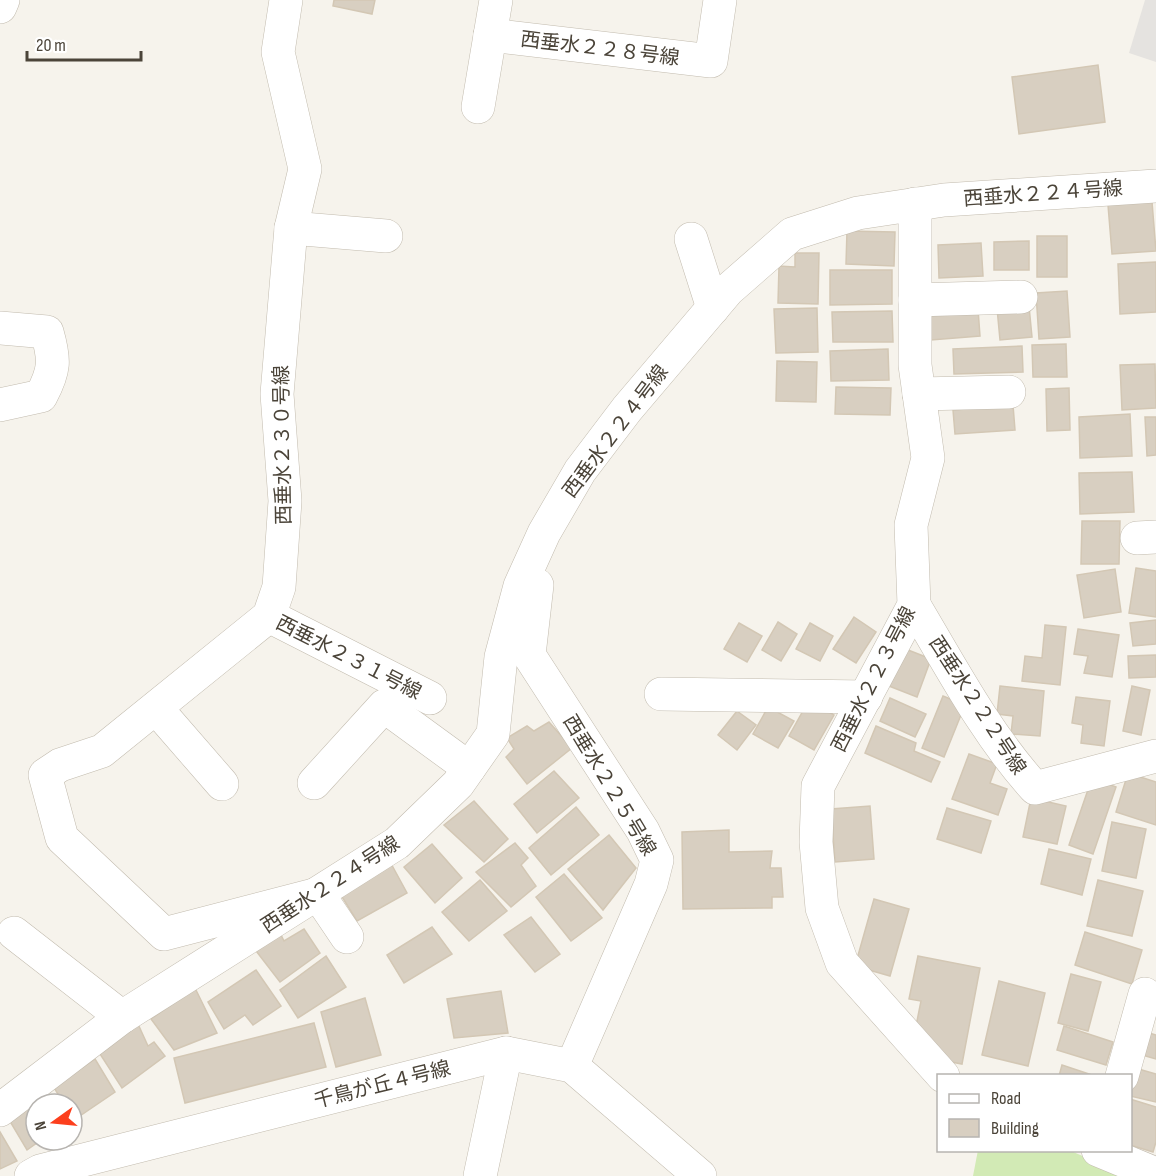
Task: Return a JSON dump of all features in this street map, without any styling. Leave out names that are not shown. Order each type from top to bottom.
[{"type":"street","points":[[0,7],[3,0]]},
{"type":"street","name":"西垂水２３０号線","points":[[269,616],[279,587],[285,501],[277,394],[291,228],[305,170],[278,52],[286,0]]},
{"type":"street","points":[[478,107],[496,0]]},
{"type":"street","name":"西垂水２２８号線","points":[[490,35],[711,61],[720,0]]},
{"type":"street","name":"西垂水２２４号線","points":[[0,1110],[122,1017],[397,843],[458,784],[493,734],[501,657],[520,586],[544,533],[580,471],[627,409],[728,290],[792,234],[858,213],[944,200],[1156,186]]},
{"type":"street","name":"西垂水２２３号線","points":[[915,204],[915,365],[928,458],[911,525],[914,605],[818,786],[816,842],[822,908],[842,963],[941,1074]]},
{"type":"street","points":[[291,228],[386,236]]},
{"type":"street","points":[[691,239],[712,308]]},
{"type":"street","points":[[915,300],[1021,297]]},
{"type":"street","points":[[0,328],[47,332],[52,351],[52,376],[42,396],[0,405]]},
{"type":"street","points":[[919,394],[1009,392]]},
{"type":"street","name":"西垂水２２５号線","points":[[544,533],[529,655],[643,831],[657,860],[651,884],[572,1066]]},
{"type":"street","name":"西垂水２２２号線","points":[[914,605],[972,701],[1018,770],[1035,788],[1156,756]]},
{"type":"street","points":[[269,616],[102,752],[60,765],[45,775],[62,838],[164,934],[318,894],[347,937]]},
{"type":"street","name":"西垂水２３１号線","points":[[269,616],[430,698]]},
{"type":"street","points":[[661,694],[866,697]]},
{"type":"street","points":[[314,783],[384,706],[470,768]]},
{"type":"street","points":[[156,708],[222,784]]},
{"type":"street","points":[[14,933],[122,1017]]},
{"type":"street","points":[[1123,1074],[1145,994]]},
{"type":"street","points":[[480,1176],[506,1053]]},
{"type":"street","name":"千鳥が丘４号線","points":[[31,1176],[40,1170],[506,1053],[572,1066],[700,1176]]},
{"type":"street","points":[[1102,1152],[1156,1174]]},
{"type":"green space","points":[[978,1152],[1073,1152],[1129,1176],[973,1176]]},
{"type":"shaded area","points":[[1145,0],[1156,0],[1156,62],[1129,53]]},
{"type":"building","points":[[334,0],[375,0],[372,14],[333,6]]},
{"type":"building","points":[[1098,65],[1105,122],[1019,134],[1012,77]]},
{"type":"building","points":[[1152,202],[1156,251],[1112,254],[1108,205]]},
{"type":"building","points":[[847,231],[895,232],[894,266],[846,264]]},
{"type":"building","points":[[1037,236],[1067,236],[1067,277],[1037,277]]},
{"type":"building","points":[[1029,241],[1029,270],[994,270],[994,242]]},
{"type":"building","points":[[981,243],[983,276],[939,278],[938,245]]},
{"type":"building","points":[[795,253],[819,253],[818,304],[778,303],[779,266],[795,267]]},
{"type":"building","points":[[1156,262],[1156,312],[1120,314],[1118,264]]},
{"type":"building","points":[[830,270],[892,270],[892,304],[830,305]]},
{"type":"building","points":[[1067,291],[1070,337],[1039,339],[1036,293]]},
{"type":"building","points":[[1029,306],[1032,337],[1000,340],[997,308]]},
{"type":"building","points":[[817,308],[818,352],[776,353],[774,309]]},
{"type":"building","points":[[978,309],[980,336],[931,340],[929,313]]},
{"type":"building","points":[[892,311],[893,342],[833,342],[832,312]]},
{"type":"building","points":[[1066,344],[1067,377],[1033,377],[1032,345]]},
{"type":"building","points":[[1022,346],[1023,372],[954,374],[953,349]]},
{"type":"building","points":[[888,349],[889,380],[831,381],[830,351]]},
{"type":"building","points":[[777,361],[817,362],[816,402],[776,401]]},
{"type":"building","points":[[1155,364],[1156,408],[1122,410],[1120,365]]},
{"type":"building","points":[[836,387],[891,388],[890,415],[835,414]]},
{"type":"building","points":[[1069,388],[1070,430],[1047,431],[1046,389]]},
{"type":"building","points":[[1013,405],[1015,430],[955,434],[953,410]]},
{"type":"building","points":[[1130,414],[1132,456],[1080,458],[1079,417]]},
{"type":"building","points":[[1145,417],[1156,417],[1156,455],[1147,456]]},
{"type":"building","points":[[1132,472],[1134,512],[1080,514],[1079,473]]},
{"type":"building","points":[[1082,521],[1120,521],[1119,564],[1081,564]]},
{"type":"building","points":[[1136,568],[1156,571],[1156,617],[1129,613]]},
{"type":"building","points":[[1115,569],[1121,612],[1084,618],[1077,575]]},
{"type":"building","points":[[854,617],[876,632],[856,663],[833,649]]},
{"type":"building","points":[[1156,620],[1156,644],[1133,646],[1130,623]]},
{"type":"building","points":[[778,622],[797,634],[781,661],[762,650]]},
{"type":"building","points":[[739,623],[762,636],[747,662],[724,649]]},
{"type":"building","points":[[810,623],[833,636],[820,661],[796,649]]},
{"type":"building","points":[[1045,625],[1066,627],[1060,685],[1022,681],[1025,656],[1042,658]]},
{"type":"building","points":[[1078,629],[1119,635],[1112,677],[1084,673],[1088,656],[1074,654]]},
{"type":"building","points":[[903,648],[931,659],[917,697],[889,686]]},
{"type":"building","points":[[1156,655],[1156,677],[1129,678],[1128,656]]},
{"type":"building","points":[[1000,686],[1044,691],[1040,736],[1011,734],[1013,716],[997,714]]},
{"type":"building","points":[[1132,686],[1150,690],[1141,735],[1123,731]]},
{"type":"building","points":[[943,696],[965,705],[944,757],[922,748]]},
{"type":"building","points":[[1076,697],[1110,701],[1104,746],[1081,743],[1083,725],[1072,723]]},
{"type":"building","points":[[890,698],[926,714],[915,737],[880,721]]},
{"type":"building","points":[[809,700],[834,715],[814,750],[789,736]]},
{"type":"building","points":[[768,707],[794,721],[778,748],[753,734]]},
{"type":"building","points":[[737,711],[756,725],[737,750],[718,735]]},
{"type":"building","points":[[549,722],[572,748],[527,784],[506,757],[514,749],[507,738],[527,726],[534,731]]},
{"type":"building","points":[[876,726],[916,743],[914,751],[940,762],[931,782],[865,753]]},
{"type":"building","points":[[969,754],[997,764],[990,783],[1007,789],[998,815],[952,799]]},
{"type":"building","points":[[554,771],[579,798],[537,833],[514,804]]},
{"type":"building","points":[[1128,773],[1156,782],[1156,825],[1116,812]]},
{"type":"building","points":[[1092,778],[1116,787],[1093,854],[1069,845]]},
{"type":"building","points":[[1031,798],[1066,806],[1057,844],[1023,837]]},
{"type":"building","points":[[474,801],[508,839],[484,862],[444,825]]},
{"type":"building","points":[[870,806],[874,859],[835,862],[831,809]]},
{"type":"building","points":[[576,807],[599,835],[551,875],[529,848]]},
{"type":"building","points":[[947,808],[991,821],[981,853],[937,839]]},
{"type":"building","points":[[1112,822],[1146,829],[1136,878],[1102,871]]},
{"type":"building","points":[[729,830],[729,852],[772,851],[770,868],[781,868],[783,897],[772,897],[772,908],[683,909],[682,832]]},
{"type":"building","points":[[609,835],[636,868],[603,910],[568,869]]},
{"type":"building","points":[[515,843],[528,858],[521,865],[536,886],[511,907],[476,872]]},
{"type":"building","points":[[432,844],[462,878],[435,903],[404,867]]},
{"type":"building","points":[[1049,849],[1091,859],[1082,895],[1041,884]]},
{"type":"building","points":[[388,858],[407,893],[357,921],[339,892]]},
{"type":"building","points":[[564,874],[602,918],[571,941],[536,897]]},
{"type":"building","points":[[480,880],[507,911],[469,941],[442,912]]},
{"type":"building","points":[[1098,880],[1143,891],[1132,936],[1087,926]]},
{"type":"building","points":[[874,899],[909,909],[890,976],[855,966]]},
{"type":"building","points":[[531,917],[560,954],[535,972],[504,935]]},
{"type":"building","points":[[432,927],[452,954],[404,983],[387,955]]},
{"type":"building","points":[[304,929],[320,953],[280,982],[253,947],[281,935],[284,941]]},
{"type":"building","points":[[1085,932],[1142,950],[1132,984],[1075,965]]},
{"type":"building","points":[[326,956],[346,987],[298,1018],[280,990]]},
{"type":"building","points":[[918,956],[980,968],[962,1064],[936,1059],[914,1036],[921,1001],[909,999]]},
{"type":"building","points":[[256,970],[281,1006],[253,1025],[245,1015],[224,1029],[208,1002]]},
{"type":"building","points":[[1071,974],[1101,982],[1088,1031],[1058,1023]]},
{"type":"building","points":[[999,981],[1045,993],[1028,1066],[982,1055]]},
{"type":"building","points":[[195,988],[217,1033],[174,1050],[151,1019]]},
{"type":"building","points":[[501,991],[508,1033],[454,1038],[447,999]]},
{"type":"building","points":[[365,998],[381,1055],[336,1067],[321,1012]]},
{"type":"building","points":[[314,1023],[326,1067],[185,1103],[174,1058]]},
{"type":"building","points":[[138,1024],[148,1046],[154,1042],[165,1056],[122,1088],[100,1054]]},
{"type":"building","points":[[1064,1026],[1113,1042],[1106,1065],[1057,1050]]},
{"type":"building","points":[[1149,1033],[1156,1035],[1156,1059],[1142,1055]]},
{"type":"building","points":[[95,1059],[115,1092],[84,1113],[84,1092],[57,1092],[53,1086]]},
{"type":"building","points":[[1062,1065],[1089,1074],[1060,1074]]},
{"type":"building","points":[[1135,1068],[1156,1074],[1156,1102],[1132,1096],[1132,1079]]},
{"type":"building","points":[[1132,1100],[1156,1107],[1156,1142],[1153,1152],[1132,1146]]},
{"type":"building","points":[[24,1105],[24,1145],[8,1118]]},
{"type":"building","points":[[0,1132],[17,1161],[0,1169]]}]
